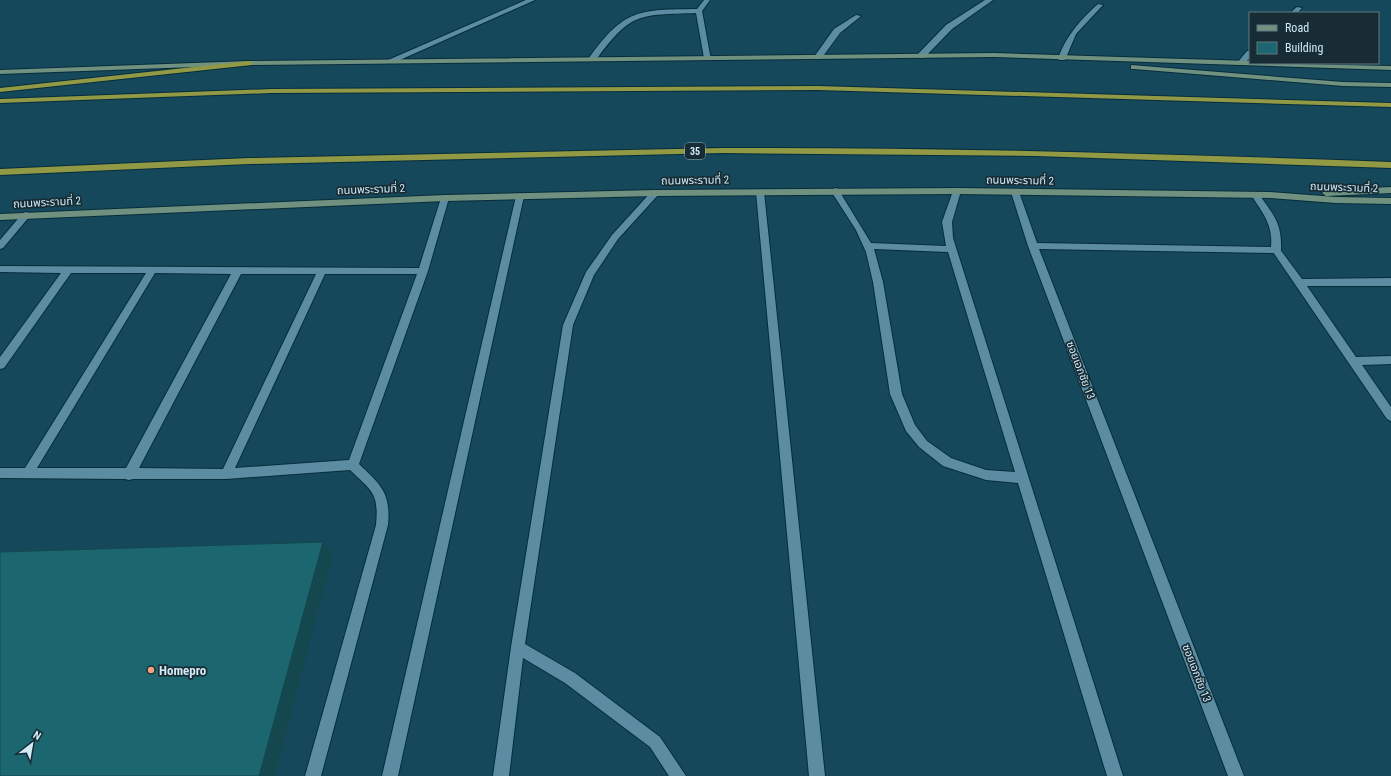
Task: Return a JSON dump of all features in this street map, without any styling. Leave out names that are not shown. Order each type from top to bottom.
[{"type":"highway","points":[[0,90],[249,63]]},
{"type":"highway","points":[[0,102],[271,91],[818,88],[1391,106]]},
{"type":"highway","name":"35","points":[[0,172],[266,160],[523,153],[726,150],[1082,154],[1391,165]]},
{"type":"main road","points":[[994,55],[1343,84],[1391,85]]},
{"type":"main road","points":[[0,72],[249,63],[593,58],[994,55],[1249,63]]},
{"type":"main road","points":[[1303,64],[1365,65],[1391,68]]},
{"type":"main road","points":[[1270,196],[1391,190]]},
{"type":"main road","name":"ถนนพระรามที่ 2","points":[[0,217],[446,198],[655,193],[957,191],[1270,196],[1336,200],[1391,200]]},
{"type":"street","points":[[390,61],[532,0]]},
{"type":"street","points":[[707,0],[699,11],[708,58]]},
{"type":"street","points":[[921,56],[949,27],[990,0]]},
{"type":"street","points":[[1062,58],[1068,39],[1074,29],[1100,5]]},
{"type":"street","points":[[1294,12],[1299,8]]},
{"type":"street","points":[[593,58],[611,34],[629,20],[663,12],[699,11]]},
{"type":"street","points":[[818,57],[837,31],[858,16]]},
{"type":"street","points":[[1241,63],[1249,54]]},
{"type":"street","points":[[835,191],[868,246],[878,282],[896,394],[910,428],[923,444],[947,462],[986,475],[1022,478]]},
{"type":"street","points":[[957,191],[947,222],[948,238],[1115,776]]},
{"type":"street","points":[[760,192],[817,776]]},
{"type":"street","name":"ซอยเอกชัย 13","points":[[1016,192],[1034,246],[1236,776]]},
{"type":"street","points":[[501,776],[518,647],[568,325],[589,274],[616,237],[655,193]]},
{"type":"street","points":[[390,776],[520,196]]},
{"type":"street","points":[[1256,196],[1272,220],[1277,234],[1276,250],[1391,416]]},
{"type":"street","points":[[353,465],[423,271],[446,198]]},
{"type":"street","points":[[0,246],[26,215]]},
{"type":"street","points":[[868,246],[951,249]]},
{"type":"street","points":[[1034,246],[1276,250]]},
{"type":"street","points":[[0,269],[423,271]]},
{"type":"street","points":[[0,365],[69,269]]},
{"type":"street","points":[[28,473],[153,269]]},
{"type":"street","points":[[129,475],[238,270]]},
{"type":"street","points":[[226,474],[322,271]]},
{"type":"street","points":[[1300,283],[1391,282]]},
{"type":"street","points":[[1354,361],[1391,360]]},
{"type":"street","points":[[0,473],[129,475],[226,474],[353,465],[381,493],[384,507],[380,532],[313,776]]},
{"type":"street","points":[[518,647],[570,678],[655,742],[678,776]]},
{"type":"building","name":"Homepro","points":[[323,542],[259,776],[0,776],[0,552]]},
{"type":"place","name":"Homepro","points":[[151,670]]}]
